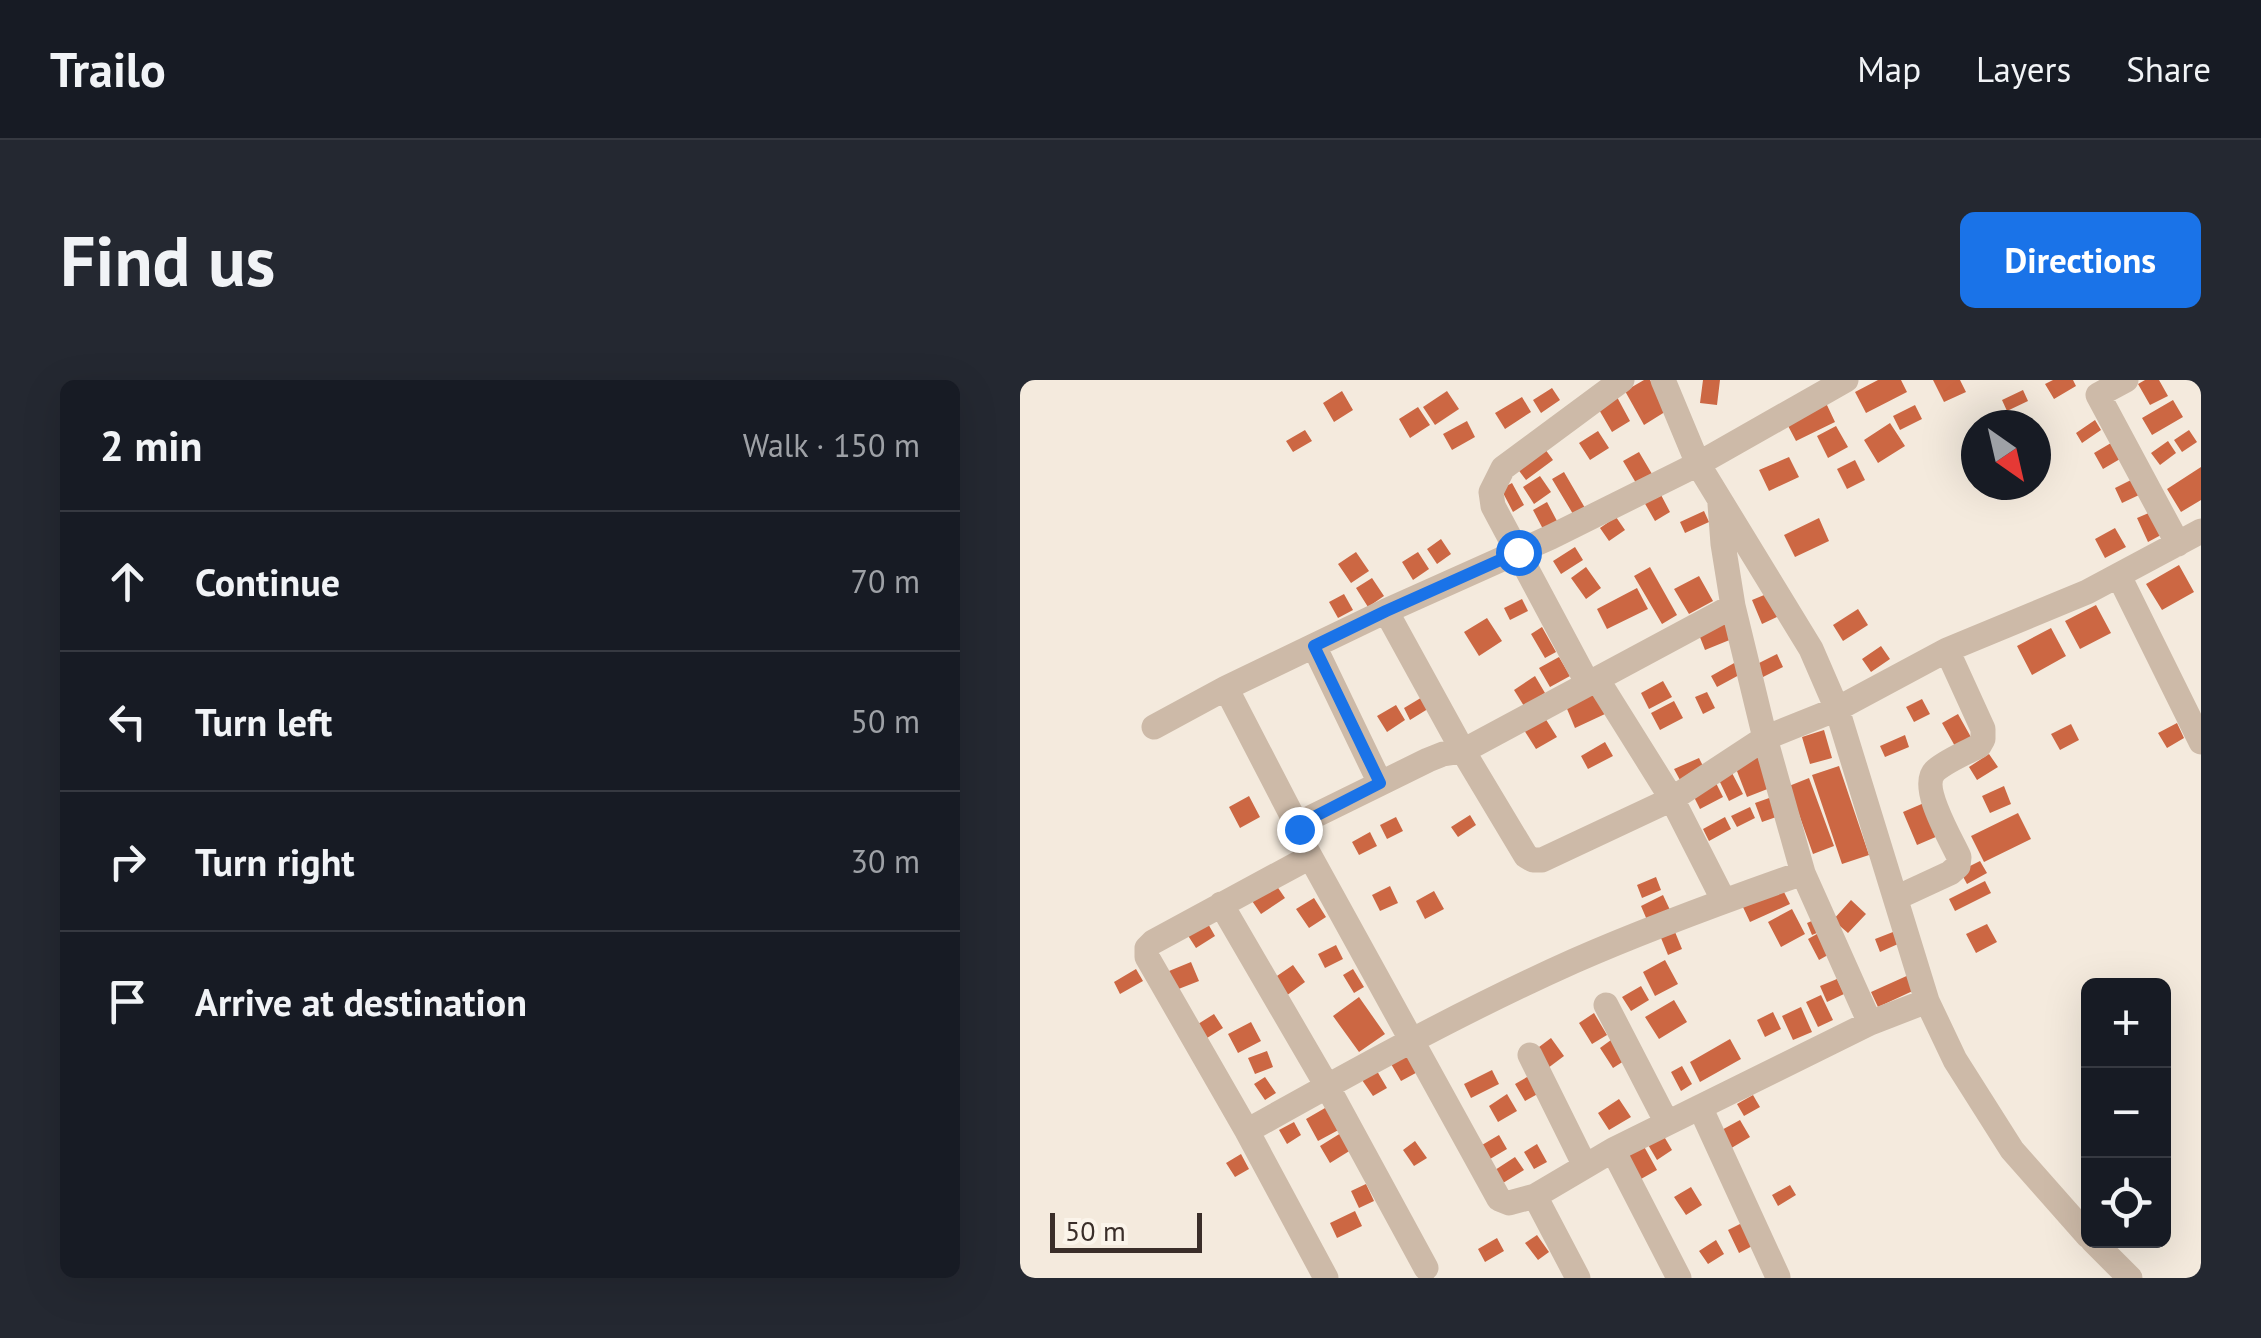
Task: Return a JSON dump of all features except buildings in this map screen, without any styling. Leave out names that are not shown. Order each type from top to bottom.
[{"type":"street","points":[[1622,380],[1503,468],[1491,492],[1493,506],[1592,682],[1672,799],[1724,901]]},
{"type":"street","points":[[1663,380],[1698,464],[1812,649],[1836,709],[1928,1001],[1955,1060],[2012,1150],[2081,1227]]},
{"type":"street","points":[[2126,380],[2093,387],[2178,544]]},
{"type":"street","points":[[1154,727],[1226,688],[1698,464],[1830,384]]},
{"type":"street","points":[[1720,499],[1732,606],[1803,873],[1870,1023]]},
{"type":"street","points":[[1386,611],[1526,856],[1542,860],[1672,799],[1765,738],[1836,709],[1947,650],[2087,592],[2201,532]]},
{"type":"street","points":[[2119,576],[2201,742]]},
{"type":"street","points":[[1299,829],[1304,822],[1380,783],[1443,754],[1463,751],[1732,606]]},
{"type":"street","points":[[1314,646],[1380,783]]},
{"type":"street","points":[[1896,898],[1950,874],[1958,866],[1959,858],[1930,793],[1930,779],[1934,771],[1978,746],[1983,740],[1983,729],[1947,650]]},
{"type":"street","points":[[1226,688],[1310,857],[1500,1199],[1508,1204],[1535,1196],[1614,1150],[1870,1023],[1928,1001]]},
{"type":"street","points":[[1310,857],[1153,942],[1147,948],[1147,958],[1247,1130],[1326,1278]]},
{"type":"street","points":[[1247,1130],[1413,1039],[1574,961],[1803,873]]},
{"type":"street","points":[[1222,904],[1426,1268]]},
{"type":"street","points":[[1606,1005],[1668,1123]]},
{"type":"street","points":[[1530,1055],[1585,1166]]},
{"type":"street","points":[[1700,1107],[1778,1277]]},
{"type":"street","points":[[1614,1150],[1680,1278]]},
{"type":"street","points":[[1535,1196],[1578,1278]]},
{"type":"street","points":[[2101,1248],[2130,1278]]},
{"type":"route","points":[[1299,829],[1304,822],[1380,783],[1314,646],[1518,552]]}]
